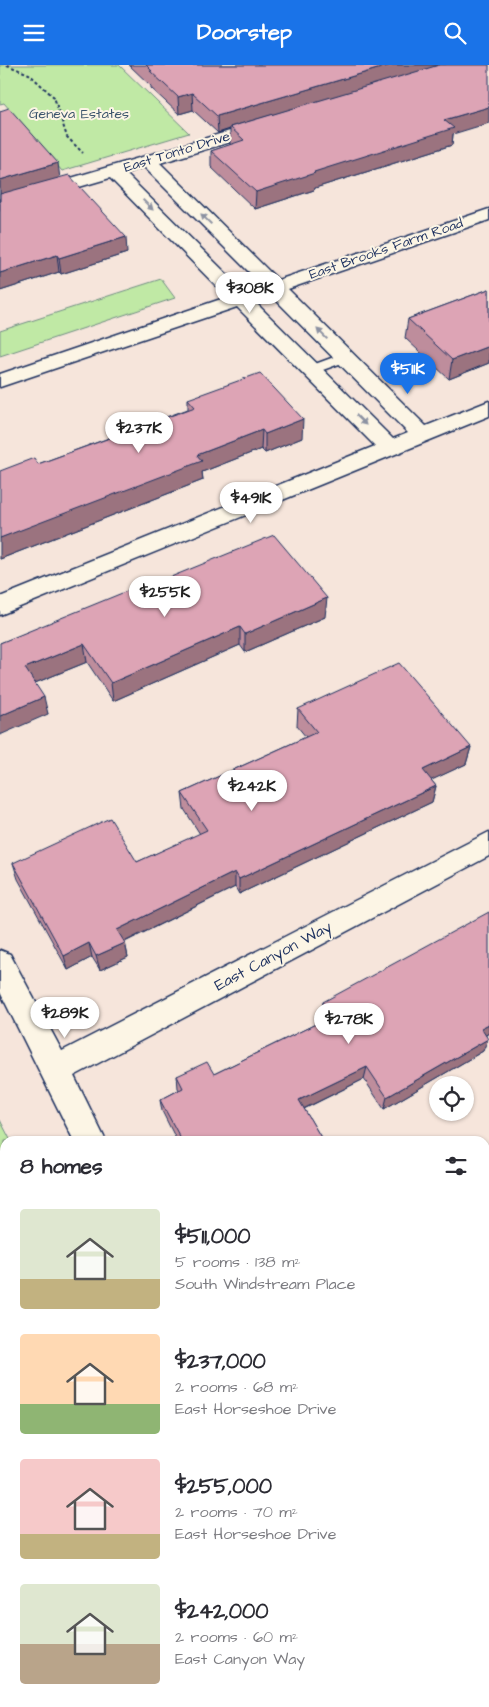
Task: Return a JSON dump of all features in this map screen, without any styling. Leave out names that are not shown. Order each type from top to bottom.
[{"type":"street","name":"East Tonto Drive","points":[[0,205],[280,121]]},
{"type":"street","points":[[147,160],[423,435]]},
{"type":"street","points":[[108,172],[241,299],[390,448]]},
{"type":"street","name":"East Brooks Farm Road","points":[[0,381],[489,214]]},
{"type":"street","points":[[0,605],[489,408]]},
{"type":"street","name":"East Canyon Way","points":[[56,1069],[489,843]]},
{"type":"street","points":[[0,963],[56,1069],[88,1136]]},
{"type":"lane","points":[[312,370],[344,357]]},
{"type":"path","points":[[7,65],[29,73],[54,97],[67,137],[108,172]]},
{"type":"green space","name":"Geneva Estates","points":[[0,65],[119,65],[189,133],[62,171],[4,103],[0,104]]},
{"type":"green space","points":[[161,279],[175,298],[0,356],[0,331]]},
{"type":"green space","points":[[0,1120],[8,1136],[0,1136]]},
{"type":"building","points":[[146,65],[391,65],[217,116],[192,93],[178,97]]},
{"type":"building","points":[[439,65],[489,65],[489,107],[444,120],[454,128],[256,192],[211,151],[244,140],[230,127]]},
{"type":"building","points":[[9,108],[58,163],[0,180],[0,111]]},
{"type":"building","points":[[69,175],[126,237],[59,258],[57,255],[0,273],[0,194]]},
{"type":"building","points":[[489,289],[489,346],[452,360],[408,319]]},
{"type":"building","points":[[260,373],[303,419],[265,434],[262,430],[197,455],[202,461],[0,538],[0,471],[34,458],[38,464],[195,407],[188,399]]},
{"type":"building","points":[[274,535],[327,598],[245,634],[240,627],[111,683],[84,644],[25,668],[44,697],[0,716],[0,643],[154,580],[156,583]]},
{"type":"building","points":[[399,663],[471,747],[423,770],[436,786],[239,879],[235,872],[117,930],[125,943],[96,956],[89,943],[64,956],[13,863],[110,818],[137,862],[207,830],[182,793],[317,732],[298,709]]},
{"type":"building","points":[[489,912],[489,1024],[481,1028],[488,1039],[387,1097],[367,1067],[299,1100],[320,1136],[179,1136],[160,1100],[183,1088],[177,1076],[207,1062],[214,1074],[332,1016],[323,1002]]}]
